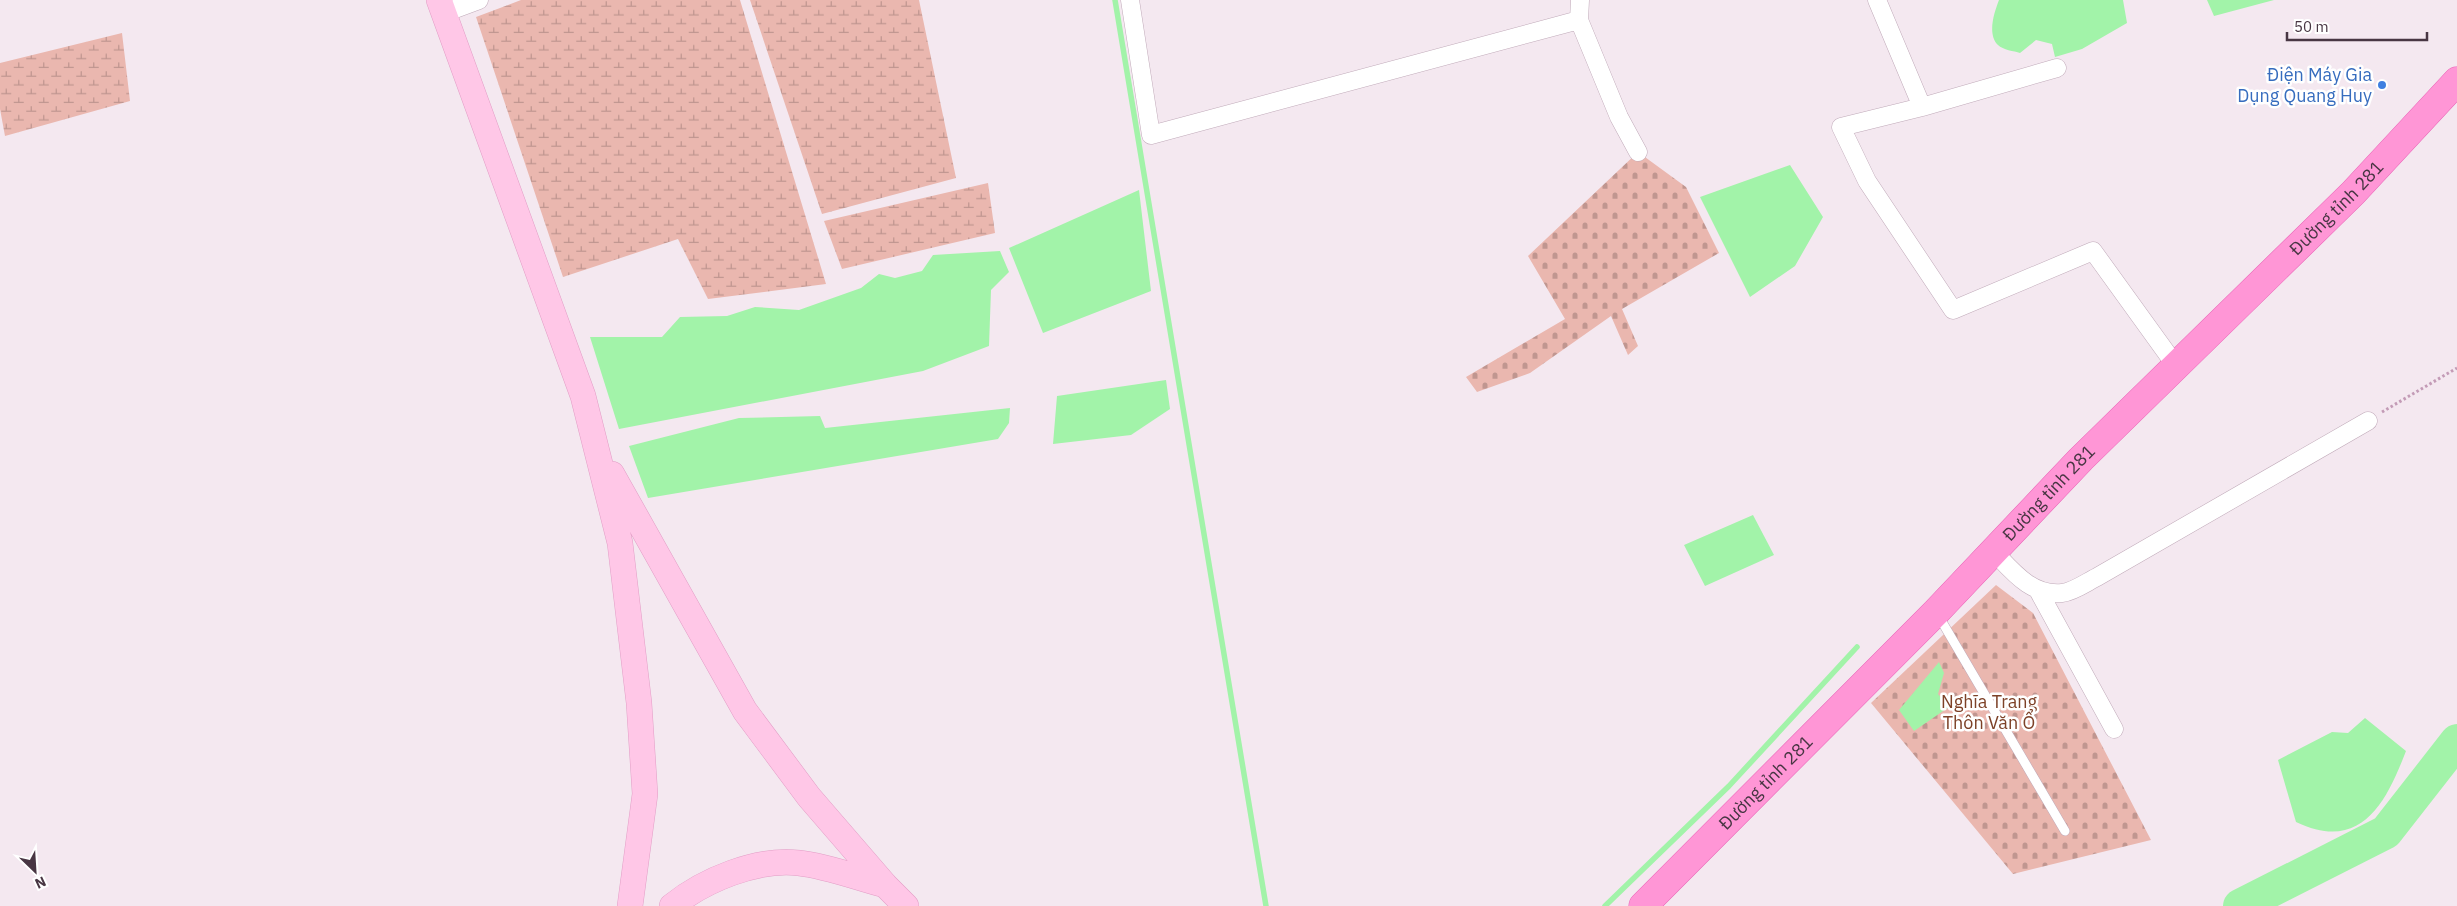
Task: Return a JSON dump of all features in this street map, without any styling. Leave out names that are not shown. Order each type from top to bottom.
[{"type":"main road","points":[[442,6],[583,396],[620,544],[639,703],[646,794],[630,906]]},
{"type":"main road","name":"Đường tỉnh 281","points":[[1643,906],[1994,553],[2081,459],[2353,193],[2457,81]]},
{"type":"main road","points":[[597,447],[744,711],[810,797],[885,885],[906,906]]},
{"type":"main road","points":[[672,906],[685,895],[717,878],[757,866],[799,863],[885,885]]},
{"type":"street","points":[[442,6],[478,0]]},
{"type":"street","points":[[1130,0],[1151,135],[1579,20]]},
{"type":"street","points":[[1580,0],[1579,20],[1619,117],[1638,152]]},
{"type":"street","points":[[1877,0],[1922,107]]},
{"type":"street","points":[[2056,68],[1922,107],[1841,127],[1867,181],[1953,310],[2094,251],[2176,366]]},
{"type":"street","points":[[2039,592],[2063,593],[2097,577],[2368,421]]},
{"type":"street","points":[[1994,553],[2017,577],[2039,592],[2114,728]]},
{"type":"lane","points":[[1936,612],[2065,831]]},
{"type":"path","points":[[2368,421],[2457,368]]},
{"type":"green space","points":[[521,0],[740,0],[826,284],[708,299],[678,239],[563,277],[476,17]]},
{"type":"green space","points":[[750,0],[919,0],[956,178],[822,214]]},
{"type":"green space","points":[[122,33],[130,101],[5,136],[0,109],[0,63]]},
{"type":"green space","points":[[1638,152],[1686,187],[1719,253],[1622,309],[1638,346],[1628,355],[1611,316],[1530,373],[1477,392],[1466,377],[1565,319],[1528,256]]},
{"type":"green space","points":[[988,183],[995,233],[842,269],[824,221]]},
{"type":"green space","name":"Nghĩa Trang Thôn Văn Ổ","points":[[1996,585],[2033,613],[2151,840],[2013,874],[1871,703]]},
{"type":"shaded area","points":[[1999,0],[2123,0],[2127,23],[2082,49],[2055,57],[2052,44],[2036,40],[2020,53],[1998,45],[1993,35],[1992,23]]},
{"type":"shaded area","points":[[2207,0],[2274,0],[2214,16]]},
{"type":"shaded area","points":[[1790,165],[1823,217],[1795,266],[1750,297],[1700,197]]},
{"type":"shaded area","points":[[1139,190],[1151,291],[1043,333],[1009,248]]},
{"type":"shaded area","points":[[1000,251],[1009,272],[991,290],[989,346],[923,371],[619,429],[590,337],[662,337],[680,317],[727,316],[755,307],[799,310],[861,288],[879,274],[895,278],[922,271],[933,255]]},
{"type":"shaded area","points":[[1166,380],[1170,409],[1131,435],[1053,444],[1057,396]]},
{"type":"shaded area","points":[[1010,408],[1009,423],[998,439],[648,498],[629,446],[739,418],[820,416],[825,428]]},
{"type":"shaded area","points":[[1753,515],[1774,555],[1705,586],[1684,545]]},
{"type":"shaded area","points":[[1939,662],[1944,673],[1938,694],[1949,707],[1914,731],[1899,710]]},
{"type":"shaded area","points":[[2365,718],[2406,751],[2390,788],[2380,804],[2368,818],[2354,827],[2338,831],[2319,830],[2296,822],[2278,760],[2332,732],[2348,733]]},
{"type":"waterway","points":[[1115,0],[1266,906]]},
{"type":"waterway","points":[[1605,906],[1729,786],[1857,647]]},
{"type":"waterway","points":[[2240,906],[2386,832],[2457,741]]},
{"type":"place","name":"Điện Máy Gia Dụng Quang Huy","points":[[2382,85]]}]
